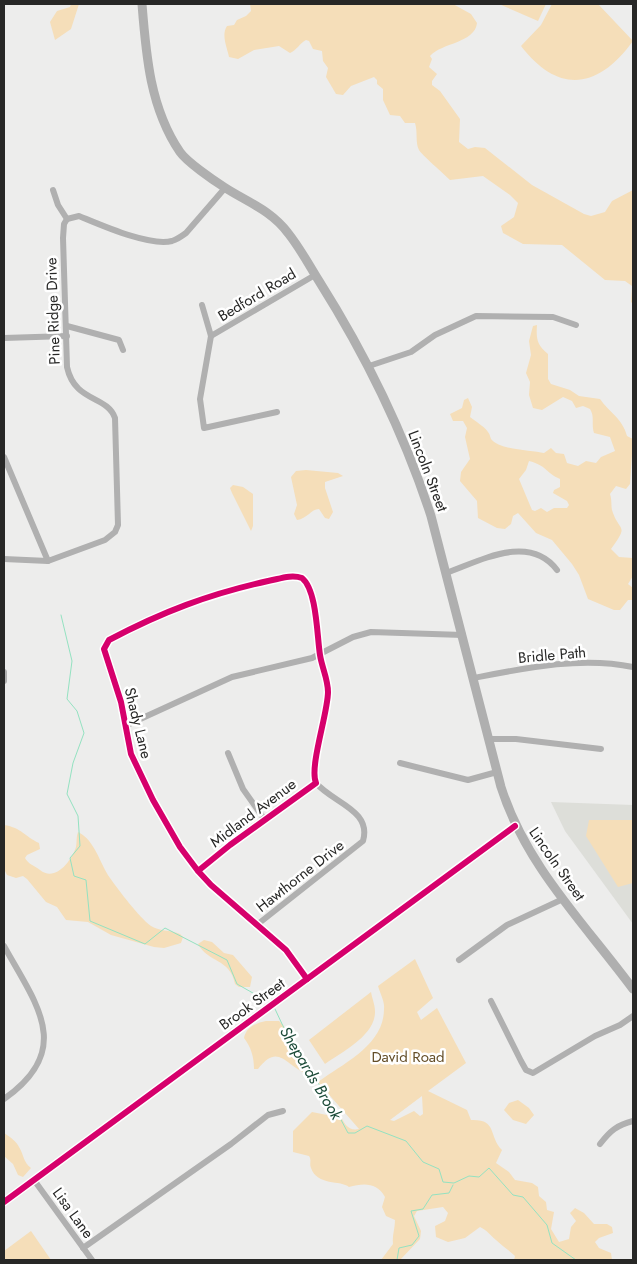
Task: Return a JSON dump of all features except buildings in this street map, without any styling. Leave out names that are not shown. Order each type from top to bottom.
[{"type":"main road","name":"Lincoln Street","points":[[142,4],[149,78],[161,114],[181,154],[225,188],[261,207],[280,223],[315,275],[369,366],[419,480],[446,573],[497,772],[515,826],[526,848],[633,989]]},
{"type":"street","points":[[53,190],[58,205],[67,218],[79,216],[146,240],[172,241],[179,238],[200,219],[225,188]]},
{"type":"street","name":"Pine Ridge Drive","points":[[4,559],[48,561],[105,540],[115,532],[119,518],[115,418],[107,408],[86,396],[72,384],[67,368],[63,238],[64,224],[67,218]]},
{"type":"street","name":"Bedford Road","points":[[211,336],[315,275]]},
{"type":"street","points":[[202,305],[211,336],[200,399],[204,428],[277,412]]},
{"type":"street","points":[[369,366],[411,352],[435,335],[476,316],[553,317],[576,325]]},
{"type":"street","points":[[66,326],[111,336],[119,340],[123,350]]},
{"type":"street","points":[[4,338],[67,336]]},
{"type":"street","points":[[4,458],[9,465],[48,561]]},
{"type":"street","points":[[446,573],[509,552],[537,555],[550,561],[557,570]]},
{"type":"street","name":"Shady Lane","points":[[308,978],[286,950],[198,871],[180,846],[130,754],[121,702],[104,654],[106,642],[190,601],[249,585],[293,576],[302,578],[309,590],[319,635],[320,655]]},
{"type":"street","points":[[125,726],[232,677],[320,655],[353,637],[371,632],[462,635]]},
{"type":"street","name":"Midland Avenue","points":[[198,871],[316,783],[315,768],[328,693],[327,677],[320,655]]},
{"type":"street","name":"Bridle Path","points":[[474,678],[572,663],[620,664],[633,667]]},
{"type":"street","points":[[4,672],[4,681]]},
{"type":"street","points":[[489,739],[516,739],[601,749]]},
{"type":"street","points":[[228,753],[243,789],[265,820]]},
{"type":"street","points":[[400,762],[468,780],[497,772]]},
{"type":"street","name":"Hawthorne Drive","points":[[258,924],[363,841],[364,824],[360,816],[324,792],[316,783]]},
{"type":"street","name":"Brook Street","points":[[4,1202],[515,826]]},
{"type":"street","points":[[459,960],[507,926],[563,899]]},
{"type":"street","points":[[4,946],[39,1010],[44,1037],[41,1056],[33,1072],[24,1083],[4,1099]]},
{"type":"street","points":[[491,1001],[526,1070],[533,1073],[633,1016]]},
{"type":"street","points":[[83,1248],[231,1144],[268,1115],[283,1111]]},
{"type":"street","points":[[600,1144],[610,1131],[621,1124],[633,1121]]},
{"type":"street","name":"Lisa Lane","points":[[34,1180],[92,1260]]},
{"type":"shaded area","points":[[551,802],[633,805],[633,924],[565,831]]},
{"type":"green space","points":[[71,4],[79,4],[71,29],[55,40],[50,22],[57,11],[70,7]]},
{"type":"green space","points":[[250,4],[453,4],[471,14],[477,23],[475,30],[464,39],[442,48],[430,56],[432,59],[429,67],[437,74],[432,81],[432,85],[440,91],[460,119],[459,142],[468,149],[475,147],[485,148],[532,185],[591,216],[605,212],[612,201],[633,190],[633,304],[631,302],[632,286],[625,281],[605,280],[562,245],[523,244],[503,233],[501,226],[514,217],[518,203],[483,176],[450,180],[419,150],[415,123],[405,123],[400,116],[390,115],[383,100],[383,89],[377,84],[377,80],[374,77],[351,86],[343,95],[336,94],[326,77],[328,68],[323,61],[322,51],[313,49],[309,41],[306,40],[290,53],[279,46],[254,50],[238,59],[229,57],[225,41],[225,30],[227,26],[234,25],[237,20],[246,16],[251,11]]},
{"type":"green space","points":[[499,4],[546,4],[538,21]]},
{"type":"green space","points":[[552,4],[598,4],[633,41],[620,57],[606,69],[592,77],[578,80],[564,79],[550,73],[535,62],[521,46],[541,25]]},
{"type":"green space","points":[[537,325],[538,341],[548,354],[548,379],[551,384],[570,390],[579,396],[600,399],[619,420],[627,436],[633,439],[630,484],[626,489],[616,486],[610,494],[612,510],[622,531],[611,549],[619,557],[633,558],[633,576],[628,584],[633,588],[633,600],[628,600],[620,610],[614,610],[588,599],[579,575],[572,564],[552,540],[536,533],[518,513],[513,516],[511,524],[505,529],[497,528],[478,518],[477,501],[460,481],[461,472],[470,459],[465,437],[467,428],[463,421],[453,421],[450,414],[462,408],[464,400],[468,398],[472,407],[470,417],[486,430],[495,443],[516,449],[544,453],[551,448],[556,453],[564,454],[567,463],[578,466],[586,461],[596,463],[601,457],[615,451],[610,437],[594,433],[590,409],[583,406],[576,408],[572,401],[563,397],[542,410],[533,408],[529,395],[530,382],[526,373],[531,355],[529,341],[533,326]],"holes":[[[529,461],[560,479],[560,487],[554,490],[553,493],[567,501],[569,505],[567,508],[554,508],[547,512],[541,508],[535,511],[532,510],[519,479],[526,470]]]},
{"type":"green space","points":[[296,471],[338,473],[343,476],[325,482],[325,488],[333,512],[329,519],[325,518],[319,509],[297,520],[294,514],[297,505],[291,477]]},
{"type":"green space","points":[[233,485],[243,487],[253,494],[253,526],[251,531],[230,488]]},
{"type":"green space","points":[[589,820],[633,820],[633,883],[618,887],[586,836]]},
{"type":"green space","points":[[4,825],[19,830],[39,843],[40,849],[27,855],[25,858],[46,873],[51,874],[62,869],[74,853],[78,832],[84,836],[93,846],[110,878],[135,910],[154,928],[180,934],[183,937],[181,943],[164,948],[154,947],[111,935],[88,922],[66,920],[57,907],[46,902],[27,879],[23,876],[16,878],[7,875],[4,869]]},
{"type":"green space","points":[[204,940],[212,942],[224,953],[233,955],[252,977],[250,987],[239,987],[235,984],[229,969],[202,950],[198,944]]},
{"type":"green space","points":[[415,959],[433,998],[417,1012],[421,1020],[437,1008],[466,1063],[428,1091],[467,1110],[471,1120],[480,1120],[489,1125],[502,1150],[496,1163],[509,1172],[515,1180],[532,1183],[538,1187],[539,1196],[546,1202],[547,1210],[554,1212],[551,1229],[559,1242],[569,1239],[571,1227],[576,1221],[570,1213],[575,1208],[584,1213],[594,1224],[607,1224],[612,1227],[613,1233],[599,1238],[595,1242],[599,1248],[611,1253],[612,1260],[514,1260],[515,1256],[480,1227],[465,1238],[448,1242],[436,1237],[435,1226],[445,1221],[448,1213],[443,1207],[417,1211],[414,1216],[421,1231],[420,1239],[400,1260],[381,1260],[393,1244],[395,1220],[386,1216],[382,1207],[385,1197],[382,1192],[374,1186],[359,1185],[349,1187],[318,1178],[310,1166],[309,1156],[293,1152],[293,1131],[312,1112],[327,1115],[333,1120],[341,1117],[348,1127],[359,1129],[318,1082],[361,1052],[377,1033],[382,1022],[384,1006],[378,986]],"holes":[[[422,1096],[423,1114],[420,1116],[414,1111],[394,1121],[390,1120]]]},
{"type":"green space","name":"David Road","points":[[371,992],[375,1011],[374,1020],[370,1028],[357,1042],[325,1064],[309,1040]]},
{"type":"green space","points":[[266,1021],[279,1021],[283,1025],[311,1071],[309,1075],[282,1058],[277,1057],[271,1057],[258,1069],[254,1069],[252,1052],[244,1038],[245,1034],[252,1026]]},
{"type":"green space","points":[[518,1100],[529,1108],[534,1115],[526,1124],[513,1120],[504,1110],[509,1103]]},
{"type":"green space","points":[[4,1133],[16,1143],[26,1163],[31,1168],[23,1177],[18,1175],[13,1164],[4,1156]]},
{"type":"green space","points":[[31,1231],[51,1260],[4,1260],[4,1251]]},
{"type":"waterway","name":"Shepards Brook","points":[[61,615],[72,661],[67,699],[77,711],[84,733],[73,763],[67,794],[78,816],[80,846],[70,858],[74,876],[86,880],[90,921],[145,944],[165,928],[227,960],[237,984],[267,1001]]},
{"type":"waterway","name":"Shepards Brook","points":[[275,1009],[291,1041],[340,1117],[348,1133],[355,1133],[367,1126],[406,1141],[423,1162],[439,1169],[443,1182],[454,1183],[469,1176],[479,1177],[489,1168],[513,1195],[523,1197],[547,1225],[552,1243],[576,1260]]},
{"type":"waterway","points":[[397,1260],[399,1248],[412,1245],[419,1236],[411,1211],[423,1209],[432,1195],[449,1193],[453,1185]]},
{"type":"cycle path","points":[[198,871],[230,845],[316,783],[315,765],[328,687],[320,655],[316,614],[311,593],[302,578],[289,577],[268,581],[186,605],[109,640],[104,649],[121,702],[131,754],[153,800],[180,847],[198,871],[211,885],[286,950],[307,979]]},
{"type":"cycle path","points":[[4,1202],[515,826]]}]
